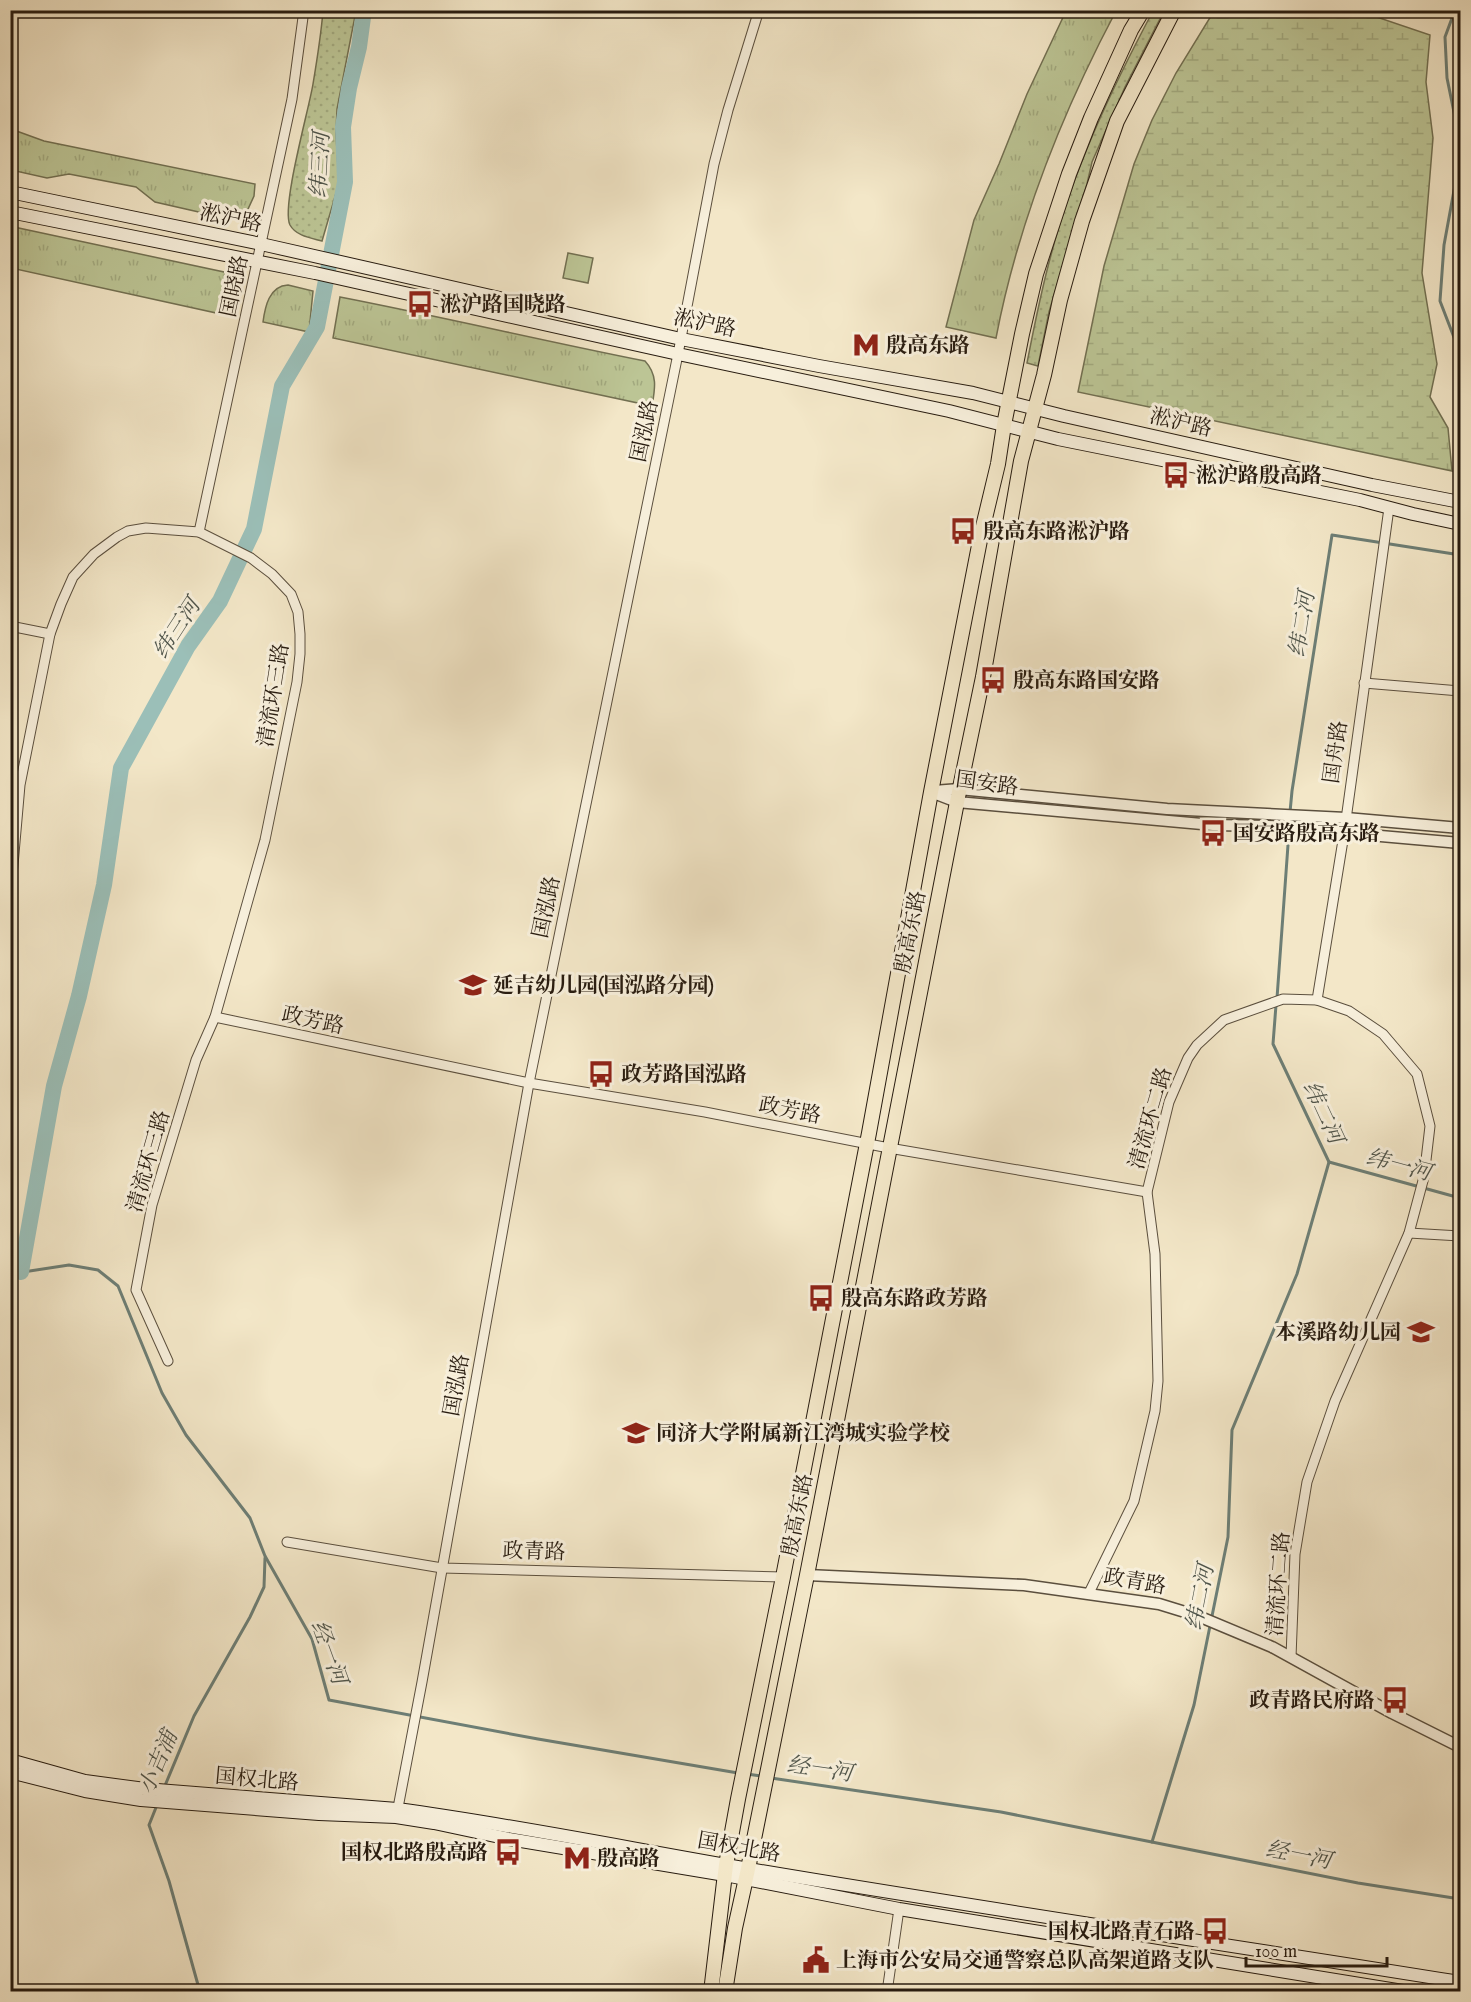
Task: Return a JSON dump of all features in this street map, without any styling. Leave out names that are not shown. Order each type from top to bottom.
[{"type":"main road","name":"殷高东路","points":[[725,1870],[867,1144],[931,792],[981,535],[998,464],[1036,274],[1069,174],[1091,118],[1131,30],[1143,10]]},
{"type":"main road","name":"殷高东路","points":[[747,1874],[982,677],[1021,461],[1044,375],[1065,282],[1100,169],[1118,121],[1174,10]]},
{"type":"main road","name":"淞沪路","points":[[10,192],[261,244],[681,339],[973,393],[1034,409],[1455,501]]},
{"type":"main road","name":"淞沪路","points":[[10,212],[343,279],[678,354],[792,377],[1030,431],[1058,440],[1360,500],[1461,524]]},
{"type":"main road","name":"国权北路","points":[[10,1760],[143,1795]]},
{"type":"main road","name":"国权北路","points":[[10,1772],[85,1791],[397,1813],[579,1837],[747,1874],[1461,1982]]},
{"type":"main road","points":[[711,1992],[725,1870]]},
{"type":"main road","name":"国权北路","points":[[747,1874],[899,1910],[1409,1992]]},
{"type":"main road","points":[[725,1992],[735,1928],[747,1874]]},
{"type":"street","name":"国晓路","points":[[199,532],[292,99],[304,10]]},
{"type":"street","name":"国泓路","points":[[397,1813],[529,1083],[678,354],[714,165],[728,110],[759,10]]},
{"type":"street","points":[[1389,508],[1393,489]]},
{"type":"street","name":"国舟路","points":[[1317,1000],[1344,834],[1389,508]]},
{"type":"street","name":"清流环三路","points":[[10,899],[20,785],[50,634],[73,577],[94,554],[117,537],[128,531],[146,528],[199,532],[251,558],[272,574],[291,594],[298,612],[300,634],[297,682],[265,840],[215,1017],[196,1060],[152,1205],[136,1290],[168,1360]]},
{"type":"street","points":[[10,626],[50,634]]},
{"type":"street","points":[[1364,683],[1461,691]]},
{"type":"street","name":"国安路","points":[[931,792],[1213,825],[1312,829],[1344,834],[1461,843]]},
{"type":"street","name":"国安路","points":[[958,796],[1346,818],[1461,828]]},
{"type":"street","name":"清流环二路","points":[[1089,1593],[1134,1501],[1155,1411],[1158,1381],[1155,1254],[1147,1192],[1169,1102],[1182,1067],[1197,1045],[1224,1020],[1283,999],[1317,1000],[1349,1011],[1383,1034],[1417,1074],[1430,1126],[1424,1177],[1409,1233],[1335,1401],[1307,1482],[1295,1554],[1291,1657]]},
{"type":"street","name":"政芳路","points":[[215,1017],[529,1083],[705,1112],[889,1148],[1147,1192]]},
{"type":"street","points":[[1409,1233],[1461,1236]]},
{"type":"street","name":"政青路","points":[[287,1542],[442,1568],[783,1577]]},
{"type":"street","name":"政青路","points":[[807,1575],[1024,1585],[1159,1604],[1198,1616],[1291,1657],[1392,1713],[1461,1746]]},
{"type":"street","points":[[887,1992],[899,1910]]},
{"type":"green space","points":[[323,11],[356,11],[337,109],[339,183],[322,241],[296,232],[290,225],[288,215],[292,179],[313,84]]},
{"type":"green space","points":[[1066,11],[1116,11],[1078,89],[1044,170],[1016,253],[996,338],[946,327],[974,220],[1027,94]]},
{"type":"green space","points":[[1153,11],[1164,11],[1125,87],[1092,162],[1049,312],[1038,366],[1027,363],[1047,268],[1070,192],[1095,130]]},
{"type":"green space","points":[[1214,11],[1359,11],[1430,35],[1426,82],[1433,138],[1422,273],[1437,364],[1430,397],[1448,428],[1452,471],[1078,392],[1104,266],[1134,164],[1152,120],[1176,73]]},
{"type":"green space","points":[[11,129],[44,141],[255,184],[254,196],[242,216],[225,218],[155,202],[136,187],[69,174],[47,178],[11,170]]},
{"type":"green space","points":[[14,227],[224,272],[232,293],[230,316],[11,268],[11,242]]},
{"type":"green space","points":[[568,253],[593,258],[588,283],[563,278]]},
{"type":"green space","points":[[288,285],[313,291],[309,332],[263,322],[272,293]]},
{"type":"green space","points":[[340,297],[645,361],[654,377],[652,406],[333,338]]},
{"type":"waterway","name":"纬三河","points":[[21,1272],[54,1086],[79,996],[104,885],[121,768],[188,646],[220,601],[254,529],[282,386],[317,327],[345,182],[343,127],[364,10]]},
{"type":"waterway","name":"纬二河","points":[[1455,10],[1445,37],[1447,78],[1457,127],[1455,185],[1444,245],[1440,301],[1460,353],[1460,366]]},
{"type":"waterway","name":"纬二河","points":[[1290,812],[1332,535],[1454,554],[1459,527]]},
{"type":"waterway","name":"纬二河","points":[[1277,998],[1289,831]]},
{"type":"waterway","name":"纬二河","points":[[1152,1842],[1194,1705],[1228,1537],[1232,1430],[1297,1274],[1329,1162],[1273,1044],[1276,1005]]},
{"type":"waterway","name":"纬一河","points":[[1329,1162],[1460,1198]]},
{"type":"waterway","name":"经一河","points":[[10,1274],[69,1265],[98,1270],[118,1286],[162,1393],[186,1435],[250,1518],[265,1556],[312,1639],[329,1700],[738,1773]]},
{"type":"waterway","name":"小吉浦","points":[[164,1788],[194,1716],[250,1617],[264,1587],[265,1558]]},
{"type":"waterway","name":"经一河","points":[[747,1774],[761,1776]]},
{"type":"waterway","name":"经一河","points":[[771,1778],[1001,1812],[1358,1883],[1460,1899]]},
{"type":"waterway","name":"小吉浦","points":[[157,1805],[149,1825],[169,1881],[200,1992]]},
{"type":"place","name":"淞沪路国晓路","points":[[420,304]]},
{"type":"place","name":"殷高东路","points":[[866,345]]},
{"type":"place","name":"淞沪路殷高路","points":[[1176,475]]},
{"type":"place","name":"殷高东路淞沪路","points":[[963,531]]},
{"type":"place","name":"殷高东路国安路","points":[[993,680]]},
{"type":"place","name":"国安路殷高东路","points":[[1213,833]]},
{"type":"place","name":"延吉幼儿园(国泓路分园)","points":[[473,985]]},
{"type":"place","name":"政芳路国泓路","points":[[601,1074]]},
{"type":"place","name":"殷高东路政芳路","points":[[821,1298]]},
{"type":"place","name":"本溪路幼儿园","points":[[1421,1332]]},
{"type":"place","name":"同济大学附属新江湾城实验学校","points":[[636,1433]]},
{"type":"place","name":"政青路民府路","points":[[1395,1700]]},
{"type":"place","name":"国权北路殷高路","points":[[508,1852]]},
{"type":"place","name":"殷高路","points":[[577,1858]]},
{"type":"place","name":"国权北路青石路","points":[[1215,1931]]},
{"type":"place","name":"上海市公安局交通警察总队高架道路支队","points":[[816,1960]]}]
